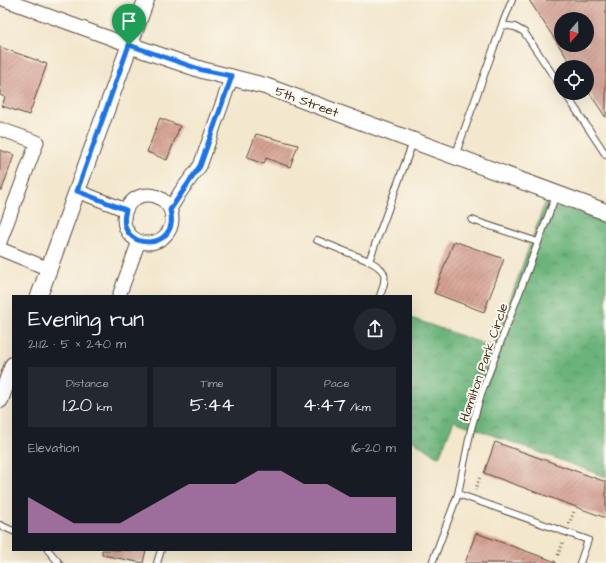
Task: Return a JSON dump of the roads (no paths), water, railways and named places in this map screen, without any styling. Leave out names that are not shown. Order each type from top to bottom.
[{"type":"street","name":"5th Street","points":[[5,0],[202,70],[232,76],[265,86],[606,212]]},
{"type":"street","points":[[39,295],[146,0]]},
{"type":"street","points":[[170,210],[200,166],[232,76]]},
{"type":"street","points":[[0,129],[36,142],[0,242]]},
{"type":"street","points":[[77,191],[126,210]]},
{"type":"street","points":[[150,195],[162,200],[170,210],[171,225],[163,237],[154,242],[139,241],[130,234],[126,228],[124,221],[126,210],[134,200],[141,196],[150,195]]},
{"type":"street","points":[[119,295],[139,241]]},
{"type":"street","points":[[0,249],[49,269]]},
{"type":"street","points":[[1,394],[12,367]]},
{"type":"lane","points":[[455,156],[512,0]]},
{"type":"lane","points":[[502,25],[515,26],[524,32],[554,77]]},
{"type":"lane","points":[[570,100],[606,155]]},
{"type":"lane","points":[[369,261],[413,141]]},
{"type":"lane","name":"Hamilton Park Circle","points":[[432,563],[458,494],[471,429],[481,394],[557,193]]},
{"type":"lane","points":[[472,220],[538,242]]},
{"type":"lane","points":[[317,240],[380,267],[385,274],[385,282],[380,295]]},
{"type":"lane","points":[[458,494],[588,540],[580,563]]},
{"type":"lane","points":[[0,525],[12,531]]},
{"type":"lane","points":[[49,551],[59,563]]},
{"type":"lane","points":[[157,563],[161,551]]}]
